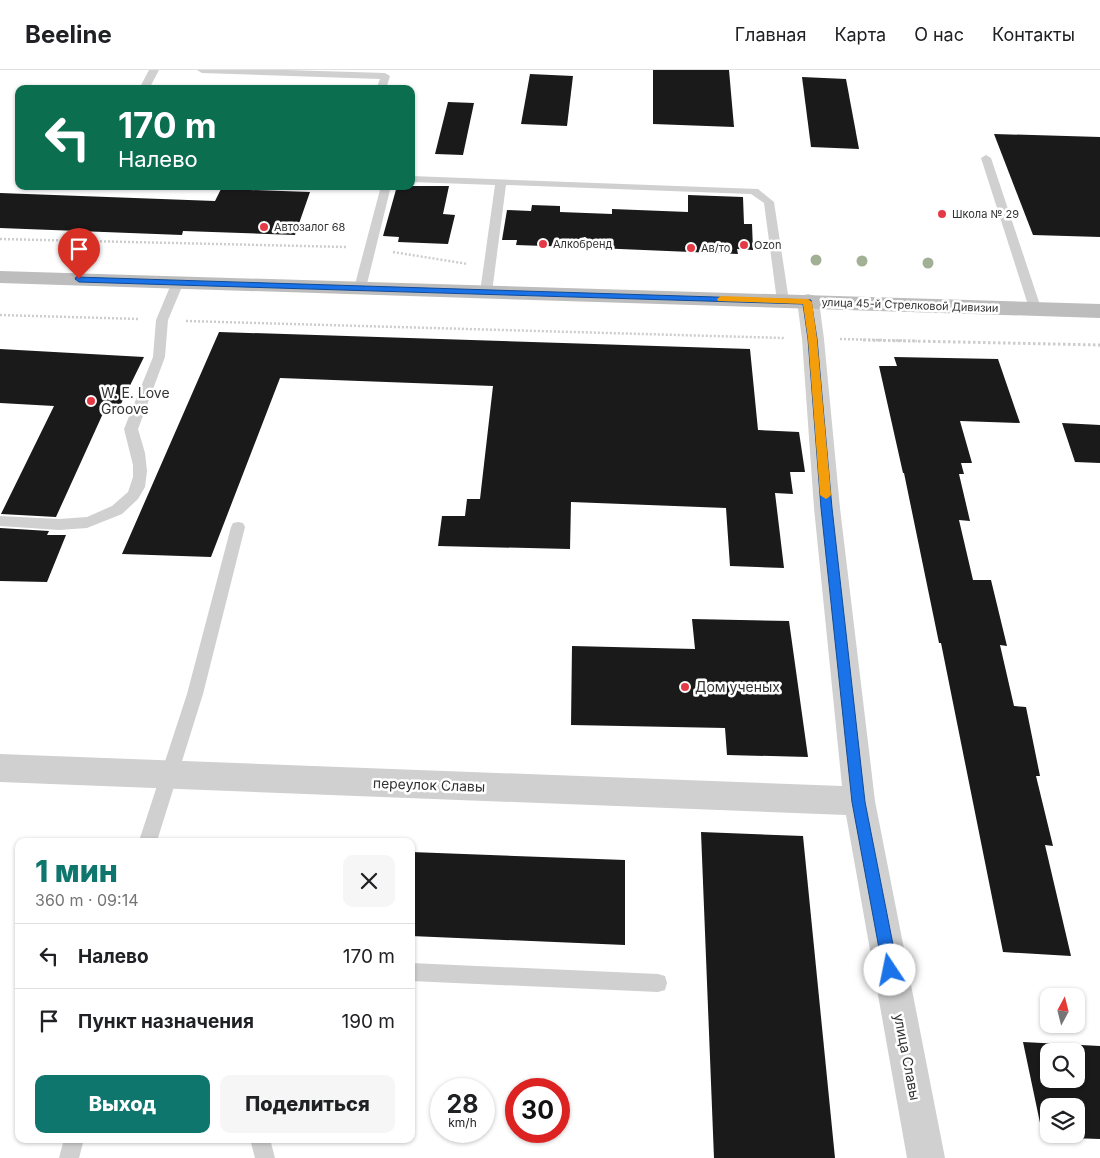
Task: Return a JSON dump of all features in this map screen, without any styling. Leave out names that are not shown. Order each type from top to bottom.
[{"type":"main road","name":"улица 45-й Стрелковой Дивизии","points":[[0,277],[1100,311]]},
{"type":"street","name":"улица Славы","points":[[795,301],[813,339],[827,508],[859,802],[926,1158]]},
{"type":"street","name":"переулок Славы","points":[[2,774],[168,774],[859,802]]},
{"type":"lane","points":[[146,85],[154,70]]},
{"type":"lane","points":[[202,70],[385,76],[382,85]]},
{"type":"lane","points":[[986,158],[1035,308]]},
{"type":"lane","points":[[415,179],[754,190],[769,202],[795,301]]},
{"type":"lane","points":[[486,292],[501,181]]},
{"type":"lane","points":[[360,288],[385,190]]},
{"type":"lane","points":[[0,521],[77,524],[106,516],[129,503],[140,479],[139,452],[131,428],[159,357],[162,320],[178,282]]},
{"type":"lane","points":[[149,838],[195,694],[238,526]]},
{"type":"lane","points":[[415,972],[658,983]]},
{"type":"lane","points":[[70,1158],[73,1143]]},
{"type":"lane","points":[[261,1143],[265,1158]]},
{"type":"path","points":[[0,239],[369,248],[490,267]]},
{"type":"path","points":[[0,315],[813,339],[1100,345]]},
{"type":"building","points":[[653,70],[729,70],[734,127],[653,124]]},
{"type":"building","points":[[530,74],[573,76],[567,126],[521,124]]},
{"type":"building","points":[[802,77],[846,79],[859,149],[811,147]]},
{"type":"building","points":[[448,102],[474,103],[463,155],[435,154]]},
{"type":"building","points":[[994,134],[1100,137],[1100,237],[1033,235]]},
{"type":"building","points":[[415,186],[449,186],[443,214],[455,215],[448,244],[398,242],[399,237],[383,236],[396,190],[415,190]]},
{"type":"building","points":[[220,190],[310,192],[295,235],[183,231],[182,235],[0,228],[0,193],[215,201]]},
{"type":"building","points":[[688,195],[743,197],[744,224],[752,224],[753,250],[737,249],[738,254],[516,245],[517,240],[502,240],[507,210],[531,211],[532,205],[560,206],[560,212],[612,214],[612,209],[688,212]]},
{"type":"building","points":[[219,332],[750,349],[758,430],[799,432],[805,472],[790,472],[793,494],[775,493],[784,568],[730,566],[726,508],[571,502],[570,549],[438,546],[442,516],[465,516],[467,499],[480,499],[493,386],[280,378],[211,557],[122,554]]},
{"type":"building","points":[[0,349],[144,357],[118,410],[105,409],[56,517],[1,514],[54,406],[0,403]]},
{"type":"building","points":[[894,357],[998,359],[1020,423],[960,421],[972,463],[961,463],[964,474],[959,474],[970,521],[959,520],[973,580],[991,580],[1007,646],[1000,645],[1014,706],[1026,707],[1040,776],[1036,776],[1053,846],[1045,845],[1071,956],[1003,952],[941,643],[939,643],[904,473],[879,366],[897,366]]},
{"type":"building","points":[[1062,423],[1100,425],[1100,463],[1075,462]]},
{"type":"building","points":[[0,528],[49,531],[47,535],[66,535],[47,582],[0,581]]},
{"type":"building","name":"Дом ученых","points":[[692,619],[789,621],[808,757],[727,755],[725,728],[571,725],[572,646],[695,649]]},
{"type":"building","points":[[701,832],[803,836],[835,1158],[714,1158]]},
{"type":"building","points":[[415,852],[625,860],[625,945],[415,936]]},
{"type":"building","points":[[1023,1042],[1042,1043],[1040,1043],[1040,1088],[1085,1088],[1085,1045],[1100,1046],[1100,1139],[1085,1138],[1085,1098],[1040,1098],[1040,1123]]},
{"type":"slow traffic","points":[[721,299],[808,302],[813,339],[826,495]]},
{"type":"place","name":"Школа № 29","points":[[942,214]]},
{"type":"place","name":"Автозалог 68","points":[[264,227]]},
{"type":"place","name":"Алкобренд","points":[[543,244]]},
{"type":"place","name":"Ozon","points":[[744,245]]},
{"type":"place","name":"Ав/то","points":[[691,248]]},
{"type":"place","name":"W. E. Love Groove","points":[[91,401]]},
{"type":"place","name":"Дом ученых","points":[[685,687]]},
{"type":"route","points":[[79,279],[808,302],[813,339],[827,508],[859,802],[890,970]]}]
